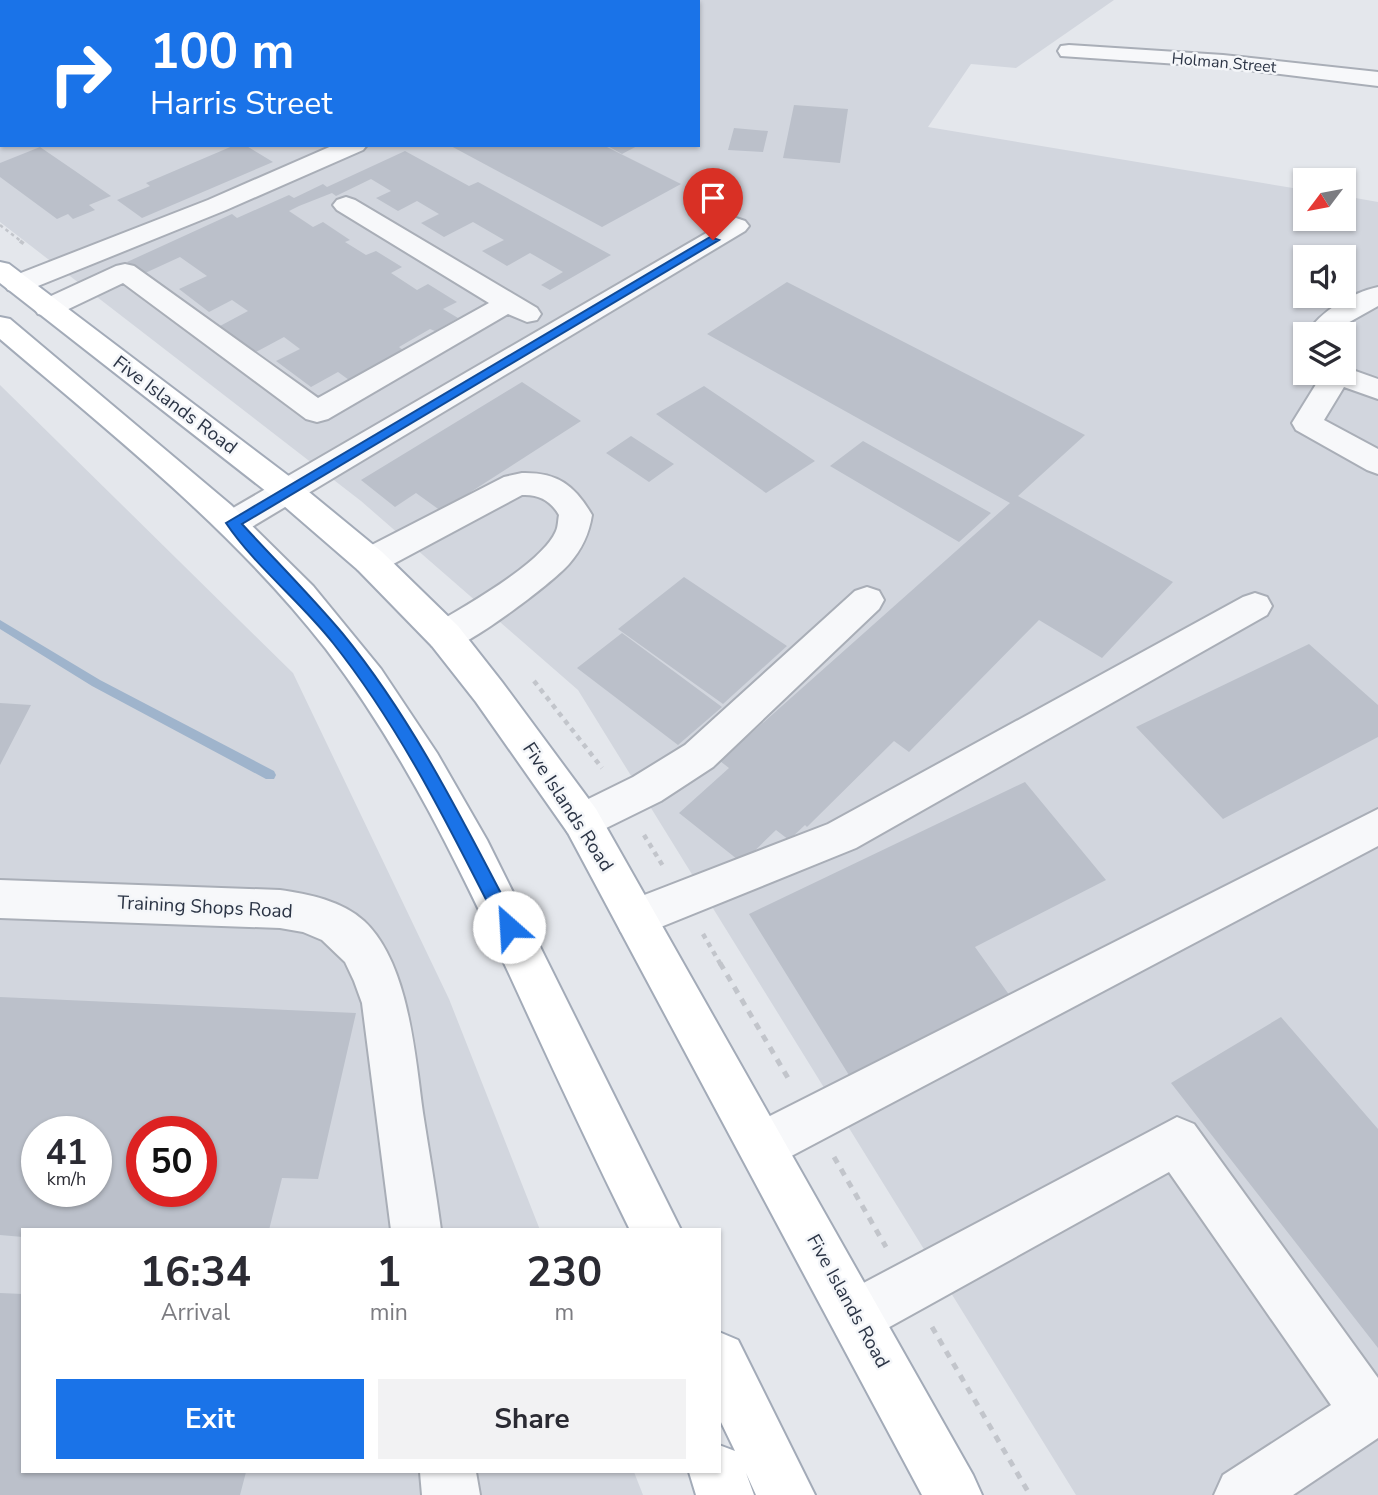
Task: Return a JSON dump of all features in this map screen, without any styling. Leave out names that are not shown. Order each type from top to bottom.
[{"type":"main road","name":"Five Islands Road","points":[[9,277],[287,491],[370,561],[445,636],[528,743],[582,821],[763,1145],[953,1495]]},
{"type":"main road","points":[[0,325],[233,523],[338,638],[386,705],[427,770],[498,903],[655,1228]]},
{"type":"main road","points":[[590,1097],[634,1228]]},
{"type":"main road","points":[[721,1363],[786,1495]]},
{"type":"main road","points":[[717,1473],[725,1495]]},
{"type":"street","name":"Holman Street","points":[[1069,51],[1223,61],[1378,79]]},
{"type":"street","points":[[9,277],[217,205],[350,147]]},
{"type":"street","points":[[346,205],[555,331]]},
{"type":"street","points":[[233,523],[736,226]]},
{"type":"street","points":[[48,308],[125,272],[317,412],[508,303]]},
{"type":"street","points":[[1329,322],[1378,295]]},
{"type":"street","points":[[1356,372],[1376,391]]},
{"type":"street","points":[[1376,391],[1337,374],[1307,423],[1378,463]]},
{"type":"street","points":[[370,561],[515,485],[531,482],[545,485],[568,500],[577,516],[578,525],[563,548],[522,586],[445,636]]},
{"type":"street","points":[[582,821],[647,789],[699,756],[867,600]]},
{"type":"street","points":[[636,918],[842,836],[1255,606]]},
{"type":"street","points":[[763,1145],[1378,826]]},
{"type":"street","name":"Training Shops Road","points":[[0,899],[280,909],[313,914],[340,927],[361,949],[373,969],[384,1003],[416,1228]]},
{"type":"street","points":[[856,1316],[1177,1141],[1369,1412],[1243,1495]]},
{"type":"street","points":[[448,1473],[451,1495]]},
{"type":"shaded area","points":[[700,0],[1114,0],[1016,68],[971,64],[928,127],[1293,188],[1293,231],[1356,231],[1356,198],[1378,202],[1378,1495],[1076,1495],[578,690],[361,501],[0,222],[0,147],[700,147]]},
{"type":"shaded area","points":[[0,385],[293,673],[449,999],[539,1228],[21,1228],[21,1473],[634,1473],[643,1495],[0,1495]]},
{"type":"building","points":[[794,105],[848,109],[840,163],[783,158]]},
{"type":"building","points":[[734,128],[768,131],[763,152],[728,150]]},
{"type":"building","points":[[40,147],[111,196],[89,205],[95,210],[73,219],[68,214],[57,219],[0,177],[0,163]]},
{"type":"building","points":[[230,147],[248,147],[273,162],[142,218],[117,200],[150,186],[146,183]]},
{"type":"building","points":[[453,147],[607,147],[681,184],[602,227]]},
{"type":"building","points":[[610,147],[635,147],[622,154]]},
{"type":"building","points":[[405,151],[469,186],[478,182],[611,255],[550,290],[541,285],[563,272],[530,253],[507,266],[482,251],[504,240],[473,222],[444,237],[421,223],[439,214],[417,201],[398,211],[376,198],[391,191],[371,179],[336,196],[332,193],[299,206],[289,211],[313,227],[323,222],[350,240],[345,242],[366,255],[376,251],[402,267],[391,273],[417,290],[428,284],[457,302],[443,309],[458,318],[435,331],[430,329],[399,347],[403,350],[349,380],[338,372],[311,387],[276,361],[300,349],[284,337],[256,352],[220,326],[248,311],[232,300],[209,312],[179,289],[207,276],[180,257],[143,274],[127,262],[232,214],[237,218],[289,195],[294,198],[323,184],[327,187]]},
{"type":"building","points":[[787,282],[1085,435],[1018,496],[1173,582],[1102,658],[1039,620],[909,752],[894,741],[807,827],[805,825],[789,840],[776,830],[742,863],[679,813],[729,768],[720,761],[1010,503],[707,334]]},
{"type":"building","points":[[522,382],[581,421],[441,511],[416,493],[395,507],[361,480]]},
{"type":"building","points":[[704,386],[815,461],[766,493],[656,414]]},
{"type":"building","points":[[631,436],[674,464],[649,482],[606,453]]},
{"type":"building","points":[[863,441],[991,513],[959,542],[830,466]]},
{"type":"building","points":[[684,577],[787,646],[723,704],[618,629]]},
{"type":"building","points":[[622,633],[722,707],[678,745],[577,668]]},
{"type":"building","points":[[1309,644],[1378,705],[1378,737],[1223,819],[1136,727]]},
{"type":"building","points":[[0,703],[31,705],[0,765]]},
{"type":"building","points":[[1025,782],[1106,880],[975,947],[1010,996],[852,1080],[749,914]]},
{"type":"building","points":[[0,997],[356,1013],[318,1179],[282,1178],[270,1228],[21,1228],[21,1237],[0,1235]]},
{"type":"building","points":[[1281,1017],[1378,1129],[1378,1348],[1171,1083]]},
{"type":"building","points":[[0,1293],[21,1294],[21,1473],[246,1473],[240,1495],[0,1495]]},
{"type":"waterway","points":[[0,624],[96,683],[270,775]]},
{"type":"route","points":[[509,927],[434,781],[386,705],[338,638],[233,523],[713,240]]}]
